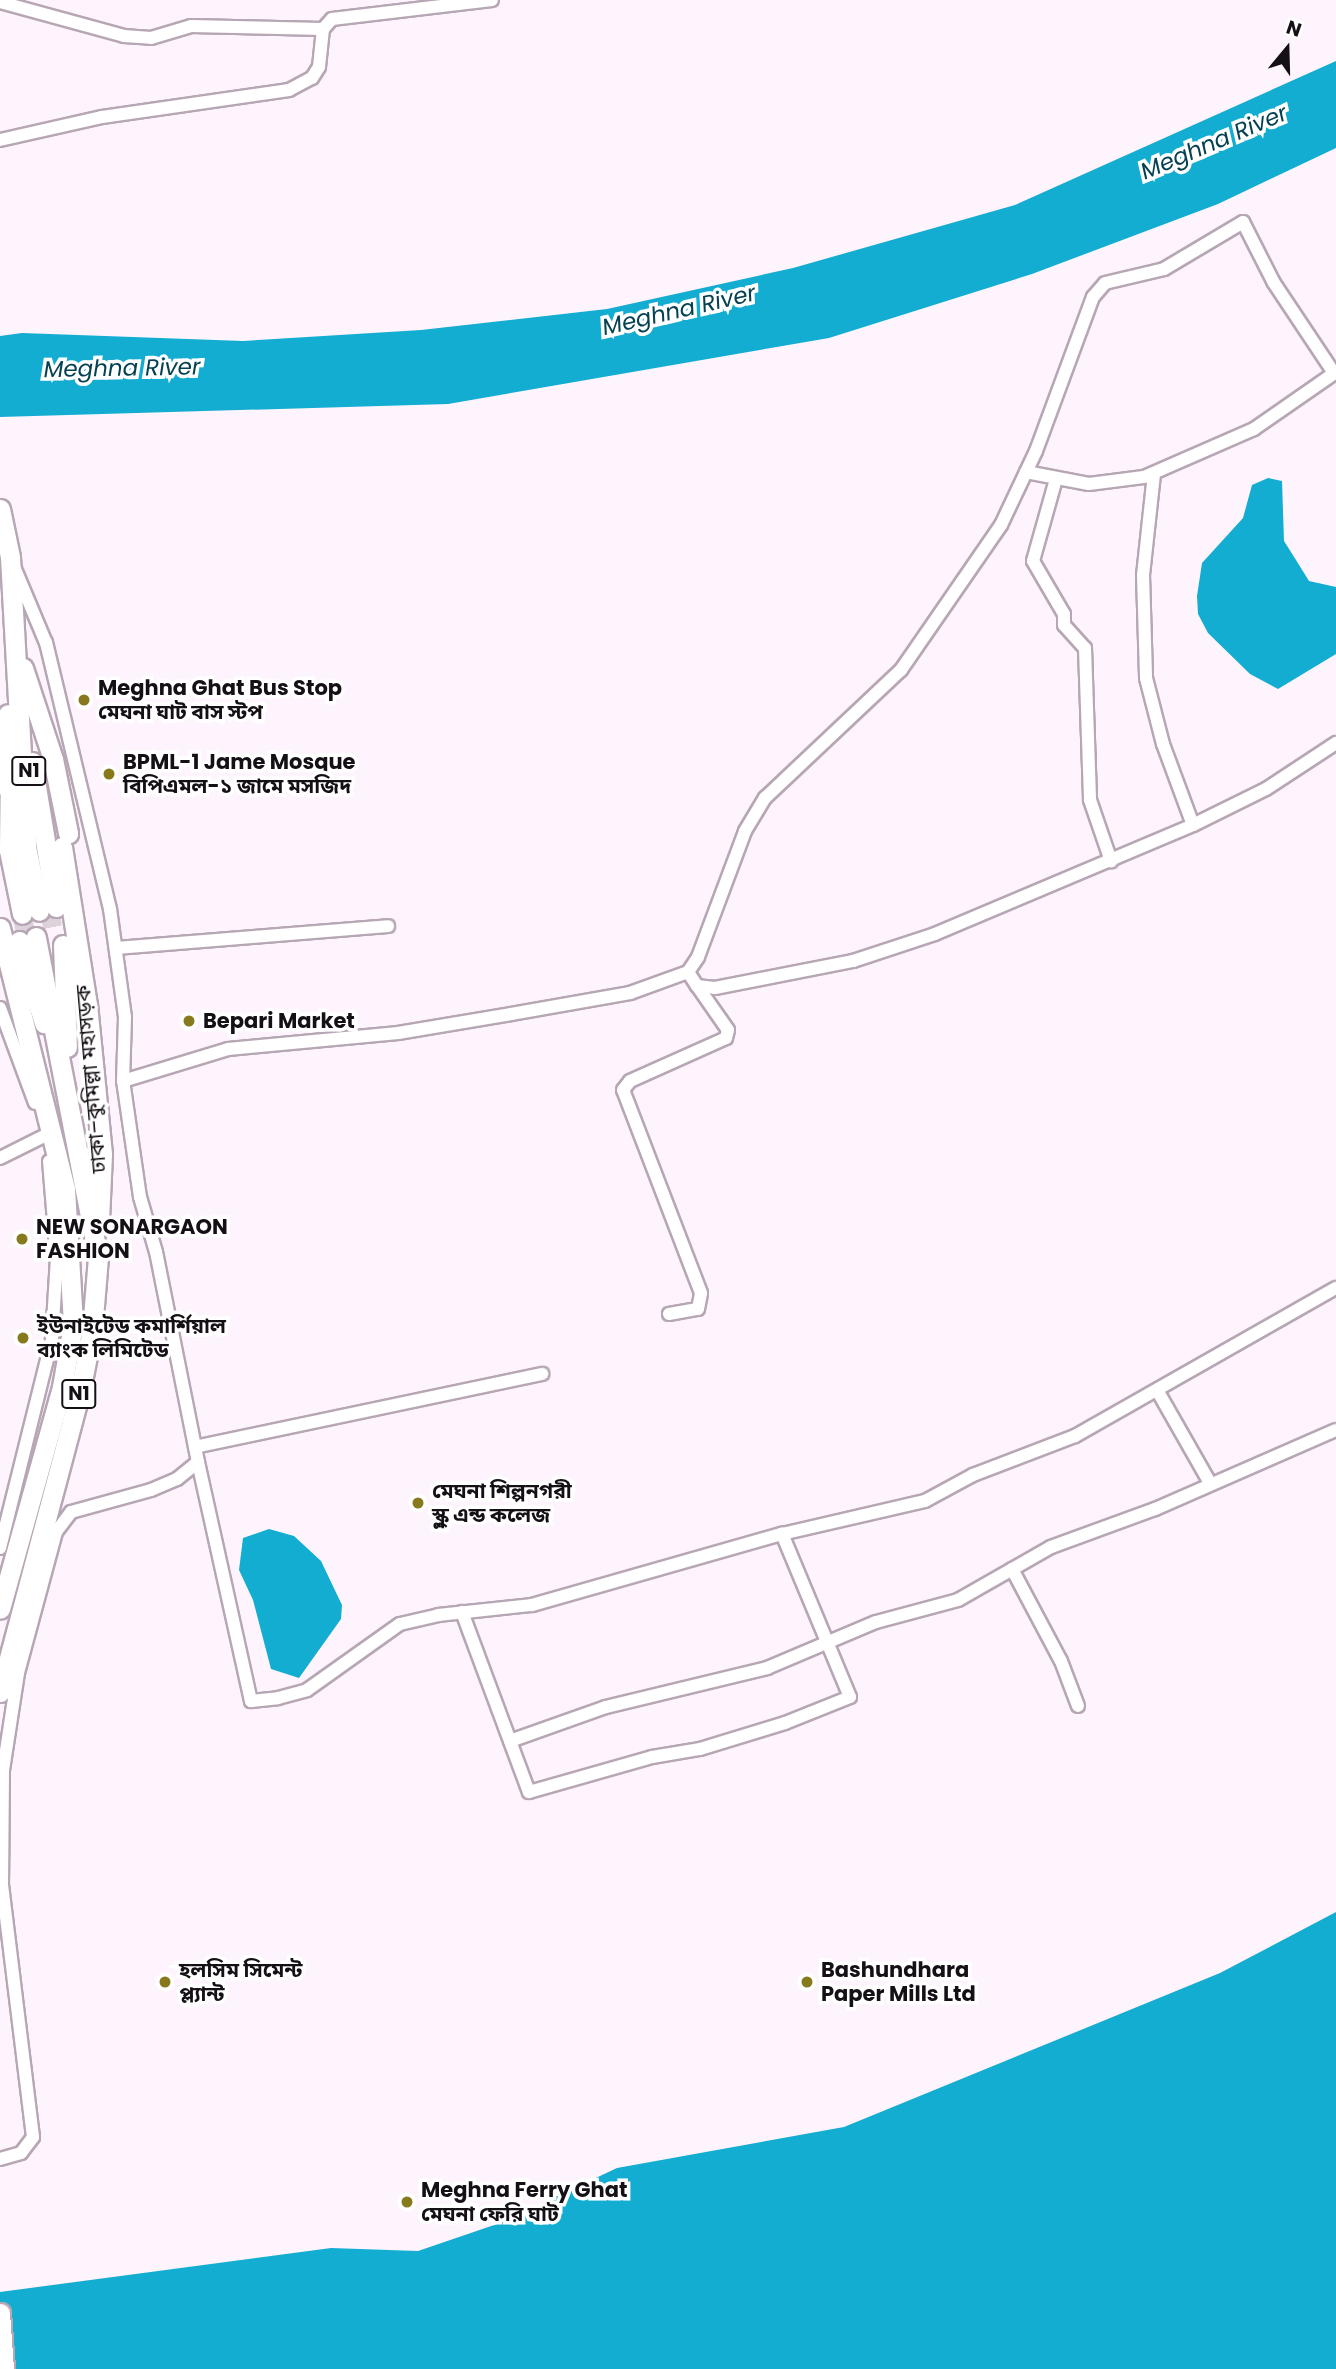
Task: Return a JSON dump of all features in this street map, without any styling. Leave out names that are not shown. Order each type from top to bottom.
[{"type":"highway","name":"ঢাকা–কুমিল্লা মহাসড়ক","points":[[0,509],[10,557],[17,849],[35,912]]},
{"type":"highway","name":"ঢাকা–কুমিল্লা মহাসড়ক","points":[[13,633],[35,709],[61,841],[35,912]]},
{"type":"highway","name":"ঢাকা–কুমিল্লা মহাসড়ক","points":[[0,827],[13,633]]},
{"type":"highway","name":"ঢাকা–কুমিল্লা মহাসড়ক","points":[[0,1609],[62,1387],[72,1325],[65,1189],[35,912],[13,633]]},
{"type":"highway","name":"ঢাকা–কুমিল্লা মহাসড়ক","points":[[0,859],[35,912],[87,1004],[102,1154],[92,1329],[80,1392],[0,1692]]},
{"type":"highway","name":"ঢাকা–কুমিল্লা মহাসড়ক","points":[[67,1090],[68,967],[40,936],[67,1090],[98,1257]]},
{"type":"highway","points":[[0,2313],[4,2369]]},
{"type":"street","points":[[0,140],[102,117],[289,90],[312,78],[319,67],[323,29],[332,19],[492,0]]},
{"type":"street","points":[[0,2],[124,36],[151,38],[191,26],[323,29]]},
{"type":"street","points":[[123,1081],[228,1049],[398,1033],[631,993],[688,972],[698,957],[755,813],[797,764],[901,670],[1001,525],[1026,472],[1100,287],[1164,269],[1239,223],[1247,225],[1275,283],[1335,372],[1254,429],[1154,474],[1115,484],[1056,479],[1026,472]]},
{"type":"street","points":[[1154,474],[1143,575],[1146,677],[1163,744],[1193,825]]},
{"type":"street","points":[[1056,479],[1033,561],[1064,614],[1064,625],[1085,648],[1090,800],[1111,861]]},
{"type":"street","points":[[10,557],[46,643],[86,797],[116,948],[125,1017],[123,1081],[140,1197],[156,1252],[198,1462],[251,1700],[307,1690],[400,1624],[463,1612],[532,1605],[782,1534],[925,1501],[973,1475],[1075,1436],[1336,1288]]},
{"type":"street","points":[[697,986],[725,987],[853,961],[935,934],[1193,825],[1266,789],[1336,743]]},
{"type":"street","points":[[116,948],[387,926]]},
{"type":"street","points":[[669,1314],[698,1309],[701,1293],[623,1090],[630,1081],[726,1038],[728,1030],[688,972]]},
{"type":"street","points":[[0,1008],[44,1136],[56,1221],[52,1339],[0,1548]]},
{"type":"street","points":[[0,1158],[44,1136]]},
{"type":"street","points":[[195,1447],[542,1374]]},
{"type":"street","points":[[1157,1390],[1210,1483]]},
{"type":"street","points":[[510,1741],[606,1707],[767,1668],[876,1622],[958,1600],[1051,1547],[1155,1509],[1336,1430]]},
{"type":"street","points":[[0,2159],[21,2153],[33,2137],[2,1886],[3,1770],[18,1673],[56,1532],[71,1511],[151,1490],[177,1479],[198,1462]]},
{"type":"street","points":[[463,1612],[529,1792],[785,1723],[850,1697],[782,1534]]},
{"type":"street","points":[[1012,1569],[1061,1661],[1078,1706]]},
{"type":"water","name":"Meghna River","points":[[1336,61],[1336,148],[1218,204],[1032,274],[829,338],[448,404],[0,417],[0,336],[22,333],[243,341],[421,330],[607,309],[793,268],[1015,205]]},
{"type":"water","points":[[1268,478],[1282,481],[1284,541],[1309,581],[1336,587],[1336,654],[1278,689],[1250,674],[1208,633],[1198,614],[1197,596],[1202,563],[1243,518],[1252,485]]},
{"type":"water","points":[[269,1529],[294,1536],[321,1561],[342,1605],[341,1619],[299,1678],[271,1669],[253,1600],[239,1570],[243,1538]]},
{"type":"water","points":[[1336,1912],[1336,2369],[0,2369],[0,2292],[331,2248],[418,2251],[500,2223],[617,2168],[844,2127],[1220,1973]]},
{"type":"tunnel","points":[[49,908],[54,933]]},
{"type":"tunnel","points":[[22,914],[27,939]]},
{"type":"place","name":"Meghna Ghat Bus Stop মেঘনা ঘাট বাস স্টপ","points":[[84,700]]},
{"type":"place","name":"BPML-1 Jame Mosque বিপিএমল-১ জামে মসজিদ","points":[[109,774]]},
{"type":"place","name":"Bepari Market","points":[[189,1021]]},
{"type":"place","name":"NEW SONARGAON FASHION","points":[[22,1239]]},
{"type":"place","name":"ইউনাইটেড কমার্শিয়াল ব্যাংক লিমিটেড","points":[[23,1338]]},
{"type":"place","name":"মেঘনা শিল্পনগরী স্কুল এন্ড কলেজ","points":[[418,1503]]},
{"type":"place","name":"হলসিম সিমেন্ট প্ল্যান্ট","points":[[165,1982]]},
{"type":"place","name":"Bashundhara Paper Mills Ltd","points":[[807,1982]]},
{"type":"place","name":"Meghna Ferry Ghat মেঘনা ফেরি ঘাট","points":[[407,2202]]}]
